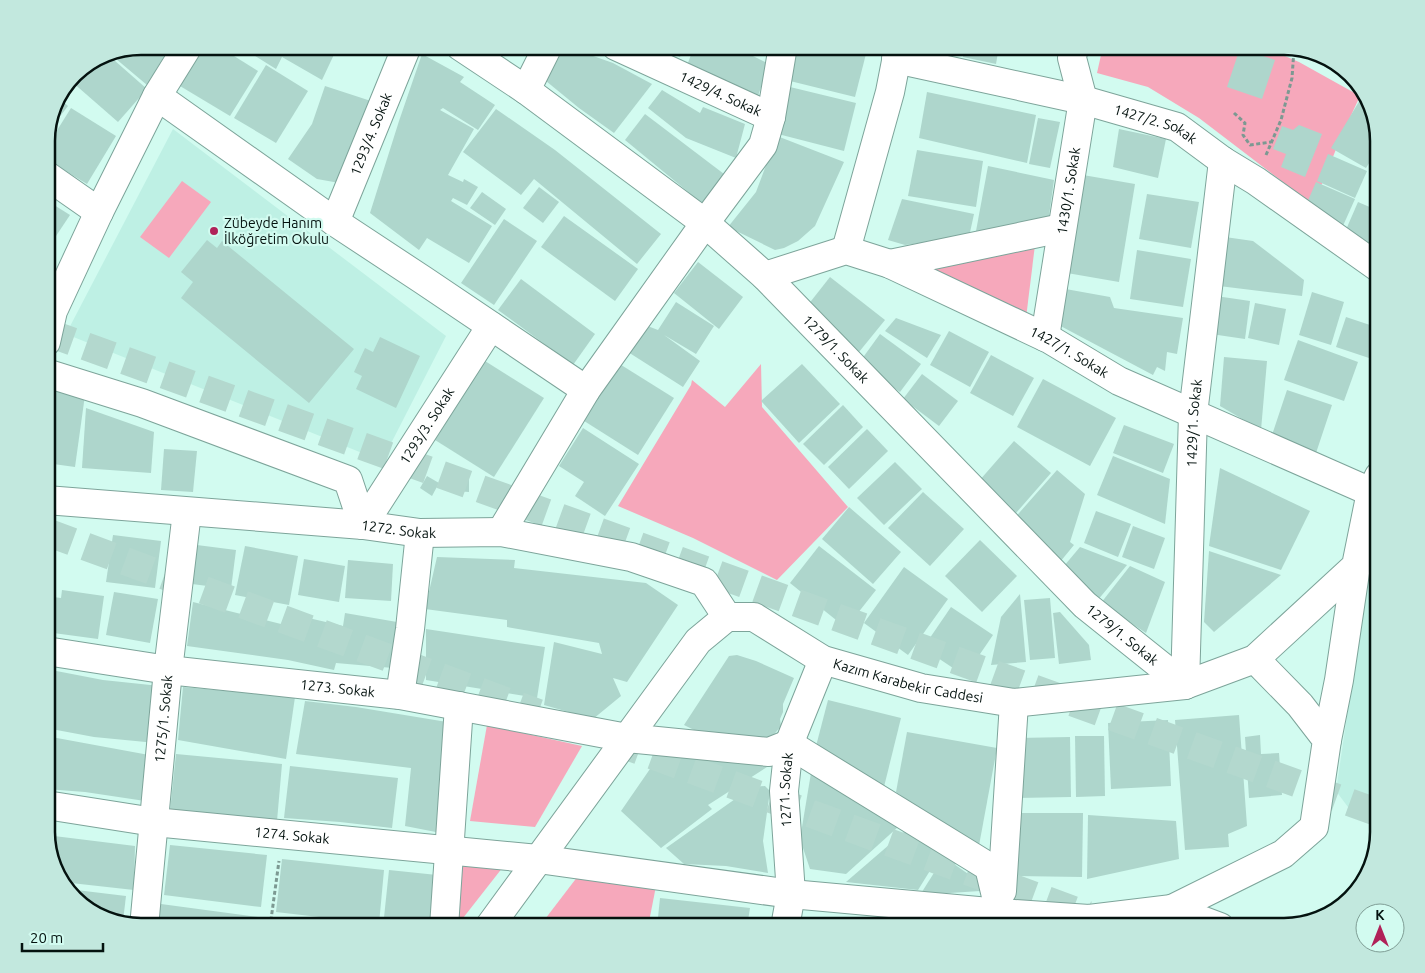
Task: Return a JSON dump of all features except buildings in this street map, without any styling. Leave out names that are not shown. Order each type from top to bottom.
[{"type":"street","points":[[55,307],[98,212],[157,96],[182,55]]},
{"type":"street","name":"1293/4. Sokak","points":[[335,222],[403,55]]},
{"type":"street","name":"1279/1. Sokak","points":[[474,55],[526,90],[705,223],[765,276],[1084,605],[1185,685]]},
{"type":"street","points":[[526,90],[544,55]]},
{"type":"street","name":"1429/4. Sokak","points":[[636,55],[771,117]]},
{"type":"street","points":[[501,532],[586,390],[763,145],[771,117],[781,55]]},
{"type":"street","points":[[765,276],[846,250],[890,92],[898,55]]},
{"type":"street","name":"1427/2. Sokak","points":[[906,55],[1084,100],[1177,127],[1223,161],[1256,181],[1370,262]]},
{"type":"street","name":"1430/1. Sokak","points":[[1045,337],[1084,100],[1072,55]]},
{"type":"street","points":[[157,96],[335,222],[586,390]]},
{"type":"street","name":"1429/1. Sokak","points":[[1185,685],[1194,414],[1223,161]]},
{"type":"street","points":[[55,181],[98,212]]},
{"type":"street","points":[[890,264],[1062,228]]},
{"type":"street","name":"1427/1. Sokak","points":[[846,250],[890,264],[1045,337],[1119,381],[1194,414],[1370,482]]},
{"type":"street","name":"1293/3. Sokak","points":[[363,525],[491,326]]},
{"type":"street","points":[[55,377],[142,403],[348,480],[363,525]]},
{"type":"street","name":"1272. Sokak","points":[[55,501],[363,525],[420,533],[501,532],[631,557],[704,582],[727,617]]},
{"type":"street","points":[[1173,918],[1283,854],[1314,827],[1356,566],[1370,506]]},
{"type":"street","name":"1275/1. Sokak","points":[[145,918],[168,670],[187,512]]},
{"type":"street","points":[[400,695],[410,629],[420,533]]},
{"type":"street","name":"Kazım Karabekir Caddesi","points":[[727,617],[754,617],[822,660],[921,688],[1014,703],[1185,685],[1255,660],[1356,566]]},
{"type":"street","points":[[495,918],[698,641],[727,617]]},
{"type":"street","name":"1273. Sokak","points":[[55,653],[168,670],[400,695],[627,738],[769,752],[789,744]]},
{"type":"street","name":"1271. Sokak","points":[[787,918],[791,894],[784,791],[789,744],[822,660]]},
{"type":"street","points":[[1255,660],[1300,705],[1327,740]]},
{"type":"street","points":[[1005,918],[1014,703]]},
{"type":"street","points":[[445,918],[458,706]]},
{"type":"street","points":[[789,744],[989,867],[1004,918]]},
{"type":"street","name":"1274. Sokak","points":[[55,806],[154,822],[538,859],[791,894],[989,918]]},
{"type":"path","points":[[1256,181],[1280,120],[1292,78],[1294,56]]},
{"type":"path","points":[[1234,113],[1245,123],[1243,135],[1250,145],[1271,142]]},
{"type":"path","points":[[271,918],[279,864]]},
{"type":"shaded area","points":[[1101,55],[1282,55],[1299,62],[1355,93],[1359,99],[1313,206],[1199,118],[1148,87],[1097,73]]},
{"type":"shaded area","name":"Zübeyde Hanım İlköğretim Okulu","points":[[173,129],[446,336],[382,461],[66,334]]},
{"type":"shaded area","points":[[182,181],[211,202],[169,258],[140,237]]},
{"type":"shaded area","points":[[1035,245],[1026,318],[928,274],[928,265]]},
{"type":"shaded area","points":[[761,364],[762,407],[848,507],[777,580],[693,538],[618,506],[691,385],[692,380],[725,407]]},
{"type":"shaded area","points":[[1370,559],[1370,809],[1351,811],[1336,791]]},
{"type":"shaded area","points":[[487,725],[582,746],[535,827],[470,821]]},
{"type":"shaded area","points":[[456,863],[503,867],[463,918],[456,918]]},
{"type":"shaded area","points":[[578,876],[656,886],[650,918],[546,918]]},
{"type":"tunnel","points":[[55,335],[1370,810]]},
{"type":"tunnel","points":[[55,535],[538,713]]},
{"type":"tunnel","points":[[613,741],[1087,915]]},
{"type":"place","name":"Zübeyde Hanım İlköğretim Okulu","points":[[214,231]]}]
